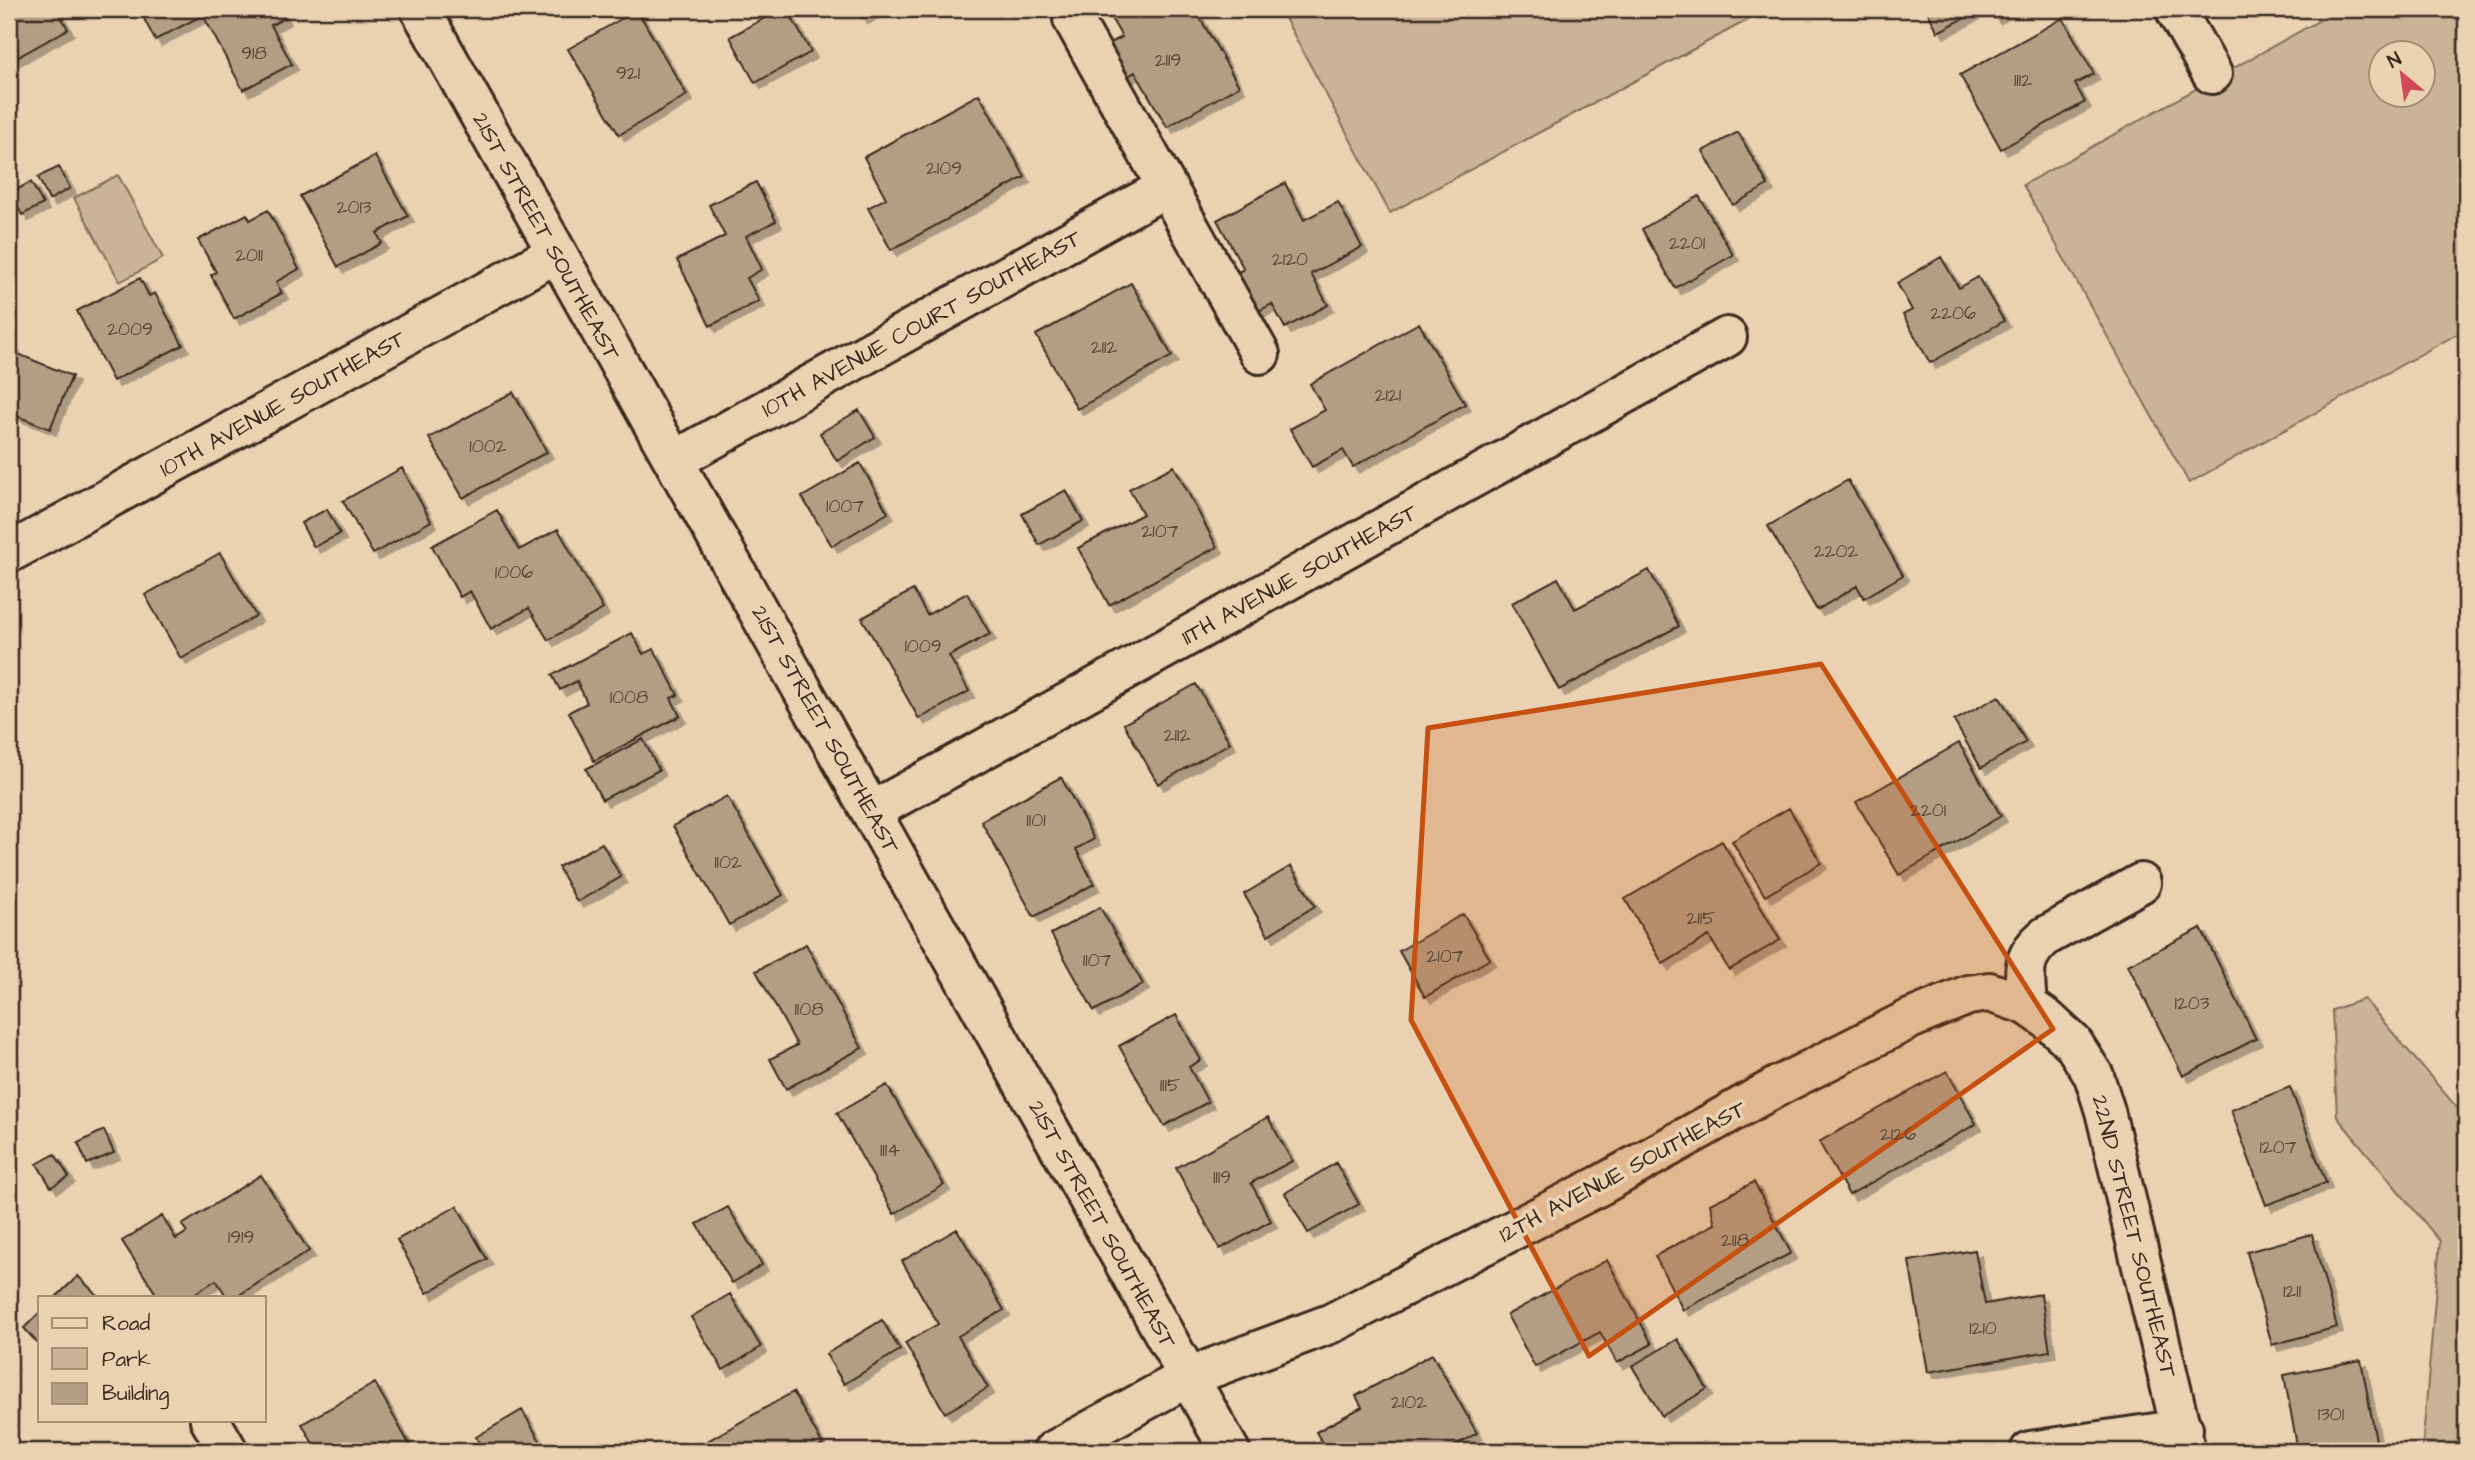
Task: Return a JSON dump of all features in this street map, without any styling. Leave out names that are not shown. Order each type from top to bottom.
[{"type":"street","name":"21ST STREET SOUTHEAST","points":[[420,9],[555,254],[675,460],[1230,1451]]},
{"type":"street","points":[[2175,9],[2212,74]]},
{"type":"street","points":[[1073,19],[1260,354]]},
{"type":"street","name":"10TH AVENUE COURT SOUTHEAST","points":[[675,460],[1167,187]]},
{"type":"street","name":"10TH AVENUE SOUTHEAST","points":[[9,553],[555,254]]},
{"type":"street","name":"11TH AVENUE SOUTHEAST","points":[[872,811],[1727,337]]},
{"type":"street","points":[[2027,1005],[2024,964],[2033,946],[2141,883]]},
{"type":"street","name":"12TH AVENUE SOUTHEAST","points":[[1053,1451],[1188,1377],[1332,1324],[1601,1185],[1778,1086],[1910,1019],[1968,995],[1989,992],[2027,1005]]},
{"type":"street","name":"22ND STREET SOUTHEAST","points":[[2027,1005],[2073,1044],[2094,1076],[2105,1111],[2185,1440]]},
{"type":"street","points":[[211,1422],[228,1451]]},
{"type":"street","points":[[2030,1451],[2185,1440]]},
{"type":"highlighted area","points":[[1821,664],[2053,1029],[1589,1356],[1411,1020],[1428,728]]},
{"type":"green space","points":[[1280,9],[1768,9],[1390,213]]},
{"type":"green space","points":[[2340,9],[2466,9],[2466,329],[2189,483],[2023,185]]},
{"type":"green space","points":[[118,175],[163,258],[120,282],[74,198]]},
{"type":"green space","points":[[2364,999],[2466,1118],[2466,1451],[2422,1451],[2440,1241],[2337,1117],[2332,1010]]},
{"type":"building","points":[[9,9],[57,9],[68,29],[9,62]]},
{"type":"building","points":[[139,9],[280,9],[285,18],[271,25],[292,64],[243,90],[203,15],[155,40]]},
{"type":"building","points":[[781,9],[787,9],[811,52],[755,83],[730,37]]},
{"type":"building","points":[[857,9],[877,9],[862,18]]},
{"type":"building","points":[[1162,9],[1163,12],[1168,9],[1195,9],[1239,86],[1167,127],[1135,72],[1124,79],[1105,46],[1122,37],[1107,11]]},
{"type":"building","points":[[1926,9],[1982,9],[1938,32]]},
{"type":"building","points":[[1989,9],[2010,9],[1994,18]]},
{"type":"building","points":[[637,10],[687,95],[619,135],[568,49]]},
{"type":"building","points":[[2063,18],[2094,74],[2075,84],[2085,102],[2001,149],[1960,75]]},
{"type":"building","points":[[979,94],[1025,177],[891,250],[868,208],[886,198],[864,157]]},
{"type":"building","points":[[1738,132],[1768,185],[1733,205],[1703,151]]},
{"type":"building","points":[[375,156],[408,216],[377,233],[382,243],[338,267],[300,196]]},
{"type":"building","points":[[59,167],[70,188],[49,200],[38,177]]},
{"type":"building","points":[[31,182],[43,204],[22,215],[10,193]]},
{"type":"building","points":[[756,182],[776,221],[746,236],[762,269],[747,278],[759,301],[710,326],[677,260],[725,236],[709,205]]},
{"type":"building","points":[[1285,183],[1304,220],[1338,202],[1362,247],[1311,274],[1328,305],[1285,328],[1272,304],[1255,313],[1234,274],[1244,269],[1217,220]]},
{"type":"building","points":[[1699,196],[1733,255],[1675,288],[1642,229]]},
{"type":"building","points":[[268,210],[299,269],[276,282],[282,293],[234,319],[211,275],[216,272],[198,240],[247,214],[250,220]]},
{"type":"building","points":[[1941,257],[1959,288],[1978,277],[2004,321],[1930,363],[1903,315],[1912,310],[1897,283]]},
{"type":"building","points":[[140,278],[149,296],[155,293],[183,345],[113,381],[77,311]]},
{"type":"building","points":[[1131,283],[1172,356],[1077,409],[1036,335]]},
{"type":"building","points":[[1419,323],[1465,404],[1353,467],[1343,450],[1312,467],[1290,429],[1325,410],[1310,384]]},
{"type":"building","points":[[9,338],[18,354],[72,376],[50,429],[9,413]]},
{"type":"building","points":[[513,392],[547,452],[463,498],[429,438]]},
{"type":"building","points":[[859,410],[875,437],[837,461],[820,433]]},
{"type":"building","points":[[860,463],[888,513],[832,546],[802,497]]},
{"type":"building","points":[[1174,466],[1217,547],[1109,605],[1078,548],[1143,514],[1129,489]]},
{"type":"building","points":[[402,468],[431,521],[373,554],[343,501]]},
{"type":"building","points":[[1848,480],[1903,575],[1864,598],[1857,586],[1817,610],[1768,526]]},
{"type":"building","points":[[1066,490],[1083,521],[1039,545],[1022,514]]},
{"type":"building","points":[[327,509],[340,534],[314,547],[301,523]]},
{"type":"building","points":[[497,510],[519,550],[558,529],[603,609],[548,640],[529,608],[491,629],[470,591],[460,597],[432,546]]},
{"type":"building","points":[[220,553],[256,616],[181,659],[145,595]]},
{"type":"building","points":[[1649,570],[1679,626],[1559,690],[1512,603],[1558,578],[1575,609]]},
{"type":"building","points":[[913,590],[927,615],[967,593],[990,634],[949,656],[969,691],[919,719],[862,618]]},
{"type":"building","points":[[632,633],[643,654],[654,649],[678,695],[671,698],[680,716],[594,761],[569,712],[587,703],[577,681],[560,690],[552,675]]},
{"type":"building","points":[[1196,684],[1230,743],[1158,784],[1124,724]]},
{"type":"building","points":[[1999,696],[2026,742],[1981,768],[1954,721]]},
{"type":"building","points":[[643,739],[659,770],[602,800],[586,769]]},
{"type":"building","points":[[1959,743],[2001,816],[1899,875],[1856,802]]},
{"type":"building","points":[[1061,777],[1094,839],[1076,849],[1094,884],[1034,917],[981,821]]},
{"type":"building","points":[[727,796],[783,895],[729,925],[673,826]]},
{"type":"building","points":[[1789,808],[1821,863],[1765,896],[1732,841]]},
{"type":"building","points":[[1722,841],[1780,940],[1729,970],[1709,936],[1663,964],[1625,899]]},
{"type":"building","points":[[602,843],[621,877],[577,902],[558,867]]},
{"type":"building","points":[[1291,866],[1315,906],[1268,935],[1244,894]]},
{"type":"building","points":[[1100,907],[1143,984],[1094,1011],[1051,934]]},
{"type":"building","points":[[1463,914],[1490,959],[1425,997],[1399,951]]},
{"type":"building","points":[[2201,928],[2256,1039],[2183,1076],[2128,965]]},
{"type":"building","points":[[806,944],[862,1048],[786,1089],[770,1059],[797,1045],[756,971]]},
{"type":"building","points":[[1176,1015],[1201,1060],[1189,1067],[1208,1102],[1164,1126],[1119,1046]]},
{"type":"building","points":[[1947,1071],[1976,1124],[1849,1195],[1819,1142]]},
{"type":"building","points":[[887,1085],[944,1185],[894,1214],[837,1113]]},
{"type":"building","points":[[2290,1087],[2326,1183],[2266,1205],[2231,1110]]},
{"type":"building","points":[[1268,1117],[1292,1161],[1251,1183],[1271,1221],[1220,1249],[1176,1168]]},
{"type":"building","points":[[104,1130],[114,1153],[87,1164],[78,1143]]},
{"type":"building","points":[[55,1154],[69,1177],[51,1187],[37,1164]]},
{"type":"building","points":[[1336,1163],[1359,1204],[1308,1233],[1285,1193]]},
{"type":"building","points":[[261,1175],[309,1251],[238,1296],[226,1296],[216,1280],[191,1296],[157,1296],[122,1241],[162,1216],[176,1239],[187,1232],[182,1225]]},
{"type":"building","points":[[1754,1182],[1791,1253],[1683,1310],[1655,1256],[1715,1224],[1710,1204]]},
{"type":"building","points":[[457,1206],[487,1259],[427,1293],[397,1240]]},
{"type":"building","points":[[728,1207],[762,1265],[732,1283],[697,1224]]},
{"type":"building","points":[[957,1229],[1004,1310],[958,1336],[988,1388],[945,1413],[905,1343],[938,1324],[902,1261]]},
{"type":"building","points":[[2312,1234],[2337,1327],[2272,1345],[2247,1252]]},
{"type":"building","points":[[1975,1250],[1985,1304],[2041,1294],[2050,1351],[1928,1372],[1909,1261]]},
{"type":"building","points":[[1607,1260],[1652,1344],[1617,1363],[1600,1332],[1535,1367],[1507,1315]]},
{"type":"building","points":[[78,1276],[98,1296],[57,1296]]},
{"type":"building","points":[[730,1294],[761,1347],[723,1370],[691,1317]]},
{"type":"building","points":[[38,1314],[38,1344],[24,1328]]},
{"type":"building","points":[[882,1320],[900,1350],[844,1384],[826,1354]]},
{"type":"building","points":[[1678,1339],[1707,1389],[1662,1416],[1632,1366]]},
{"type":"building","points":[[1432,1354],[1477,1433],[1445,1451],[1327,1451],[1316,1432],[1362,1407],[1356,1396]]},
{"type":"building","points":[[2361,1360],[2378,1451],[2298,1451],[2284,1375]]},
{"type":"building","points":[[375,1383],[412,1449],[317,1451],[302,1424]]},
{"type":"building","points":[[793,1392],[823,1445],[811,1451],[690,1451]]},
{"type":"building","points":[[522,1410],[546,1451],[484,1451],[476,1437]]}]
